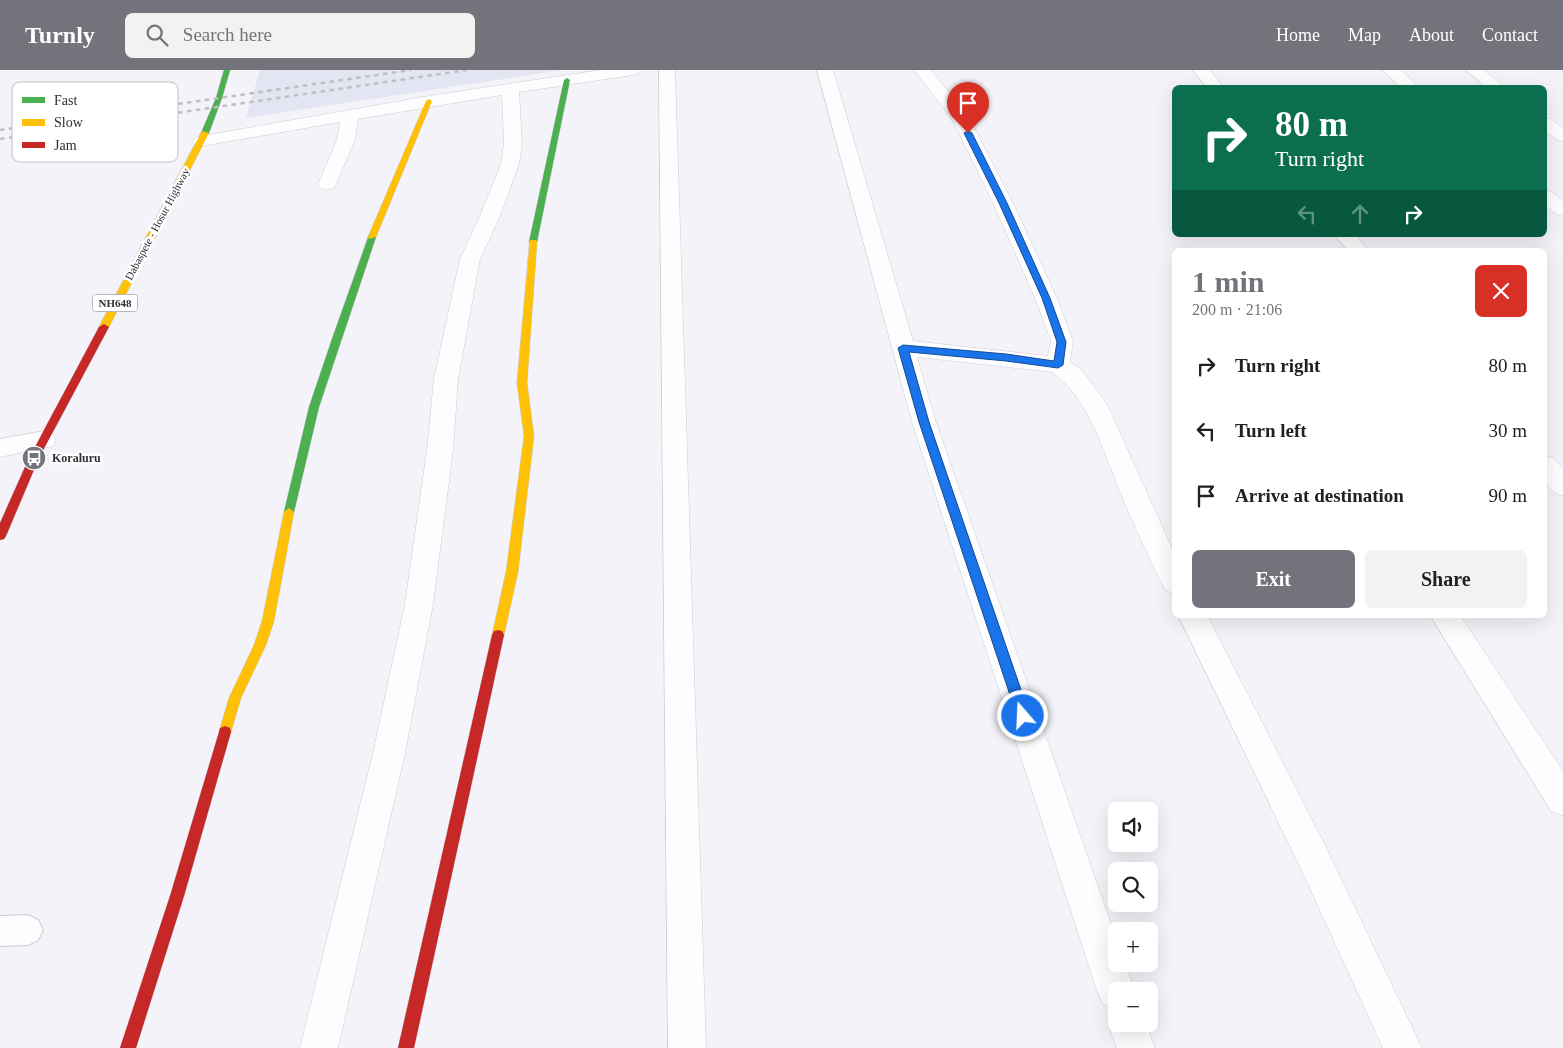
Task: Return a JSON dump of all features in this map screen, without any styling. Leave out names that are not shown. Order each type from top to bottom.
[{"type":"main road","name":"Dabaspete - Hosur Highway","points":[[0,536],[44,440],[202,141],[219,98],[227,70]]},
{"type":"main road","points":[[406,1048],[512,572],[529,436],[522,383],[533,238],[567,80]]},
{"type":"main road","points":[[128,1048],[177,896],[235,698],[260,645],[268,621],[296,473],[336,338],[378,221],[429,102]]},
{"type":"street","points":[[202,141],[350,115],[633,70]]},
{"type":"street","points":[[667,70],[687,1048]]},
{"type":"street","points":[[825,70],[924,422],[1113,982]]},
{"type":"street","points":[[922,70],[959,116],[1003,203],[1046,298],[1062,342],[1058,365]]},
{"type":"street","points":[[1201,70],[1214,85]]},
{"type":"street","points":[[1390,70],[1408,85]]},
{"type":"street","points":[[1474,70],[1494,85]]},
{"type":"street","points":[[318,1048],[389,753],[419,604],[440,450],[446,379],[470,259],[490,216],[510,164],[513,143],[510,89]]},
{"type":"street","points":[[327,184],[346,140],[350,115]]},
{"type":"street","points":[[1547,124],[1563,136]]},
{"type":"street","points":[[1547,198],[1563,210]]},
{"type":"street","points":[[1347,237],[1356,248]]},
{"type":"street","points":[[903,348],[1058,365],[1074,376],[1096,404],[1154,540],[1172,576]]},
{"type":"street","points":[[0,448],[44,440]]},
{"type":"street","points":[[1547,467],[1563,486]]},
{"type":"street","points":[[1194,618],[1313,857],[1403,1048]]},
{"type":"street","points":[[1446,618],[1563,800]]},
{"type":"street","points":[[1130,1032],[1136,1048]]},
{"type":"shaded area","points":[[260,70],[562,70],[246,118]]},
{"type":"railway","points":[[178,104],[411,70]]},
{"type":"railway","points":[[178,113],[467,70]]},
{"type":"railway","points":[[0,130],[12,128]]},
{"type":"railway","points":[[0,139],[12,137]]},
{"type":"traffic: fast","points":[[205,133],[219,98],[227,70]]},
{"type":"traffic: fast","points":[[533,242],[567,80]]},
{"type":"traffic: fast","points":[[289,512],[314,407],[372,237]]},
{"type":"traffic: slow","points":[[372,237],[429,101]]},
{"type":"traffic: slow","points":[[104,327],[205,133]]},
{"type":"traffic: slow","points":[[498,635],[512,572],[529,436],[522,383],[533,242]]},
{"type":"traffic: slow","points":[[225,732],[235,698],[260,645],[268,621],[289,512]]},
{"type":"traffic: jam","points":[[0,536],[34,458],[104,327]]},
{"type":"traffic: jam","points":[[406,1048],[498,635]]},
{"type":"traffic: jam","points":[[128,1048],[177,896],[225,732]]},
{"type":"place","name":"Koraluru","points":[[34,458]]},
{"type":"route","points":[[968,133],[1003,203],[1046,298],[1062,342],[1058,365],[903,348],[924,422],[1023,716]]}]
